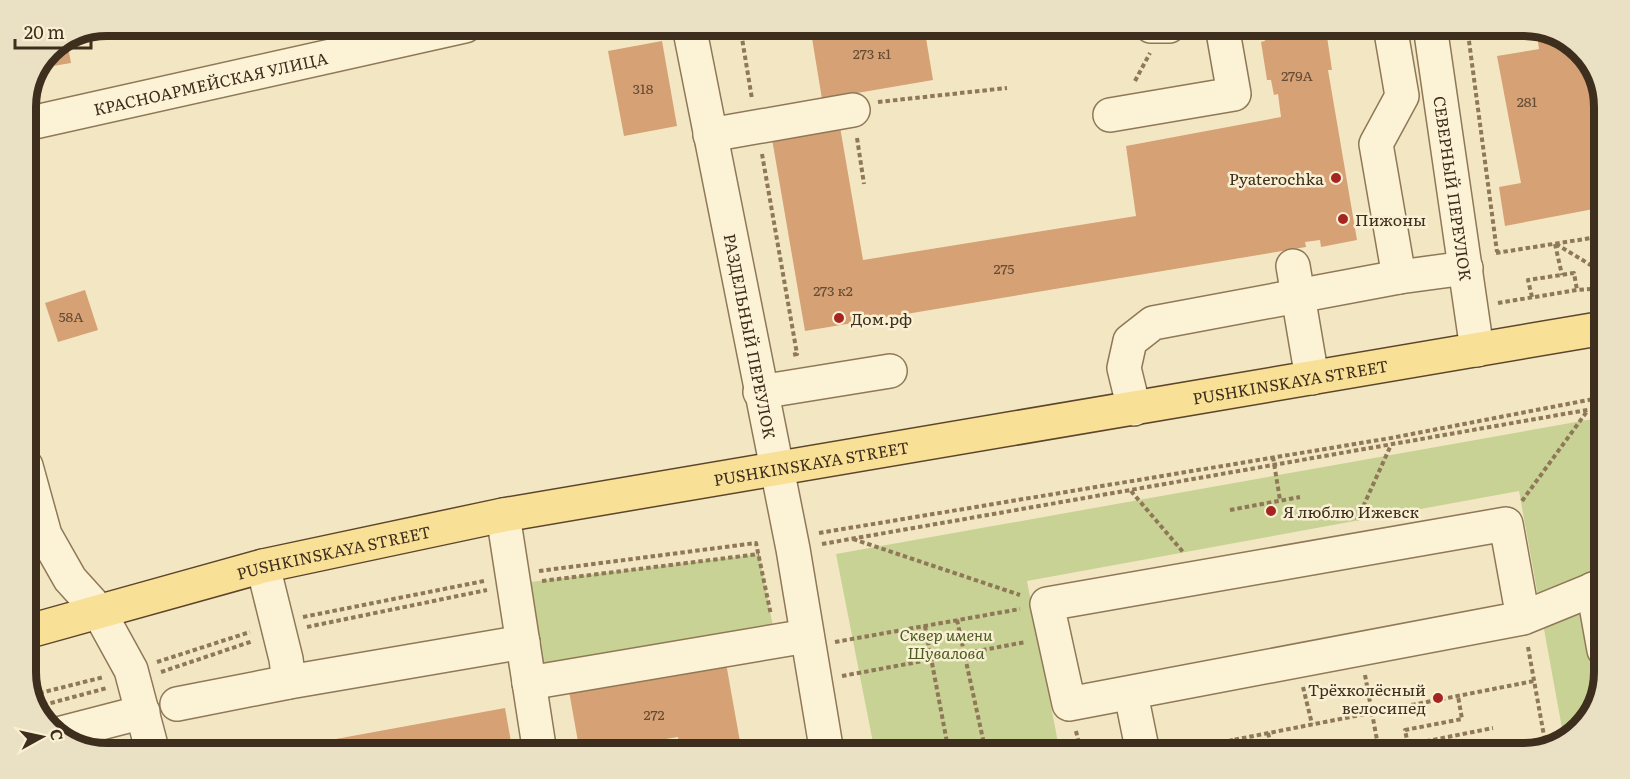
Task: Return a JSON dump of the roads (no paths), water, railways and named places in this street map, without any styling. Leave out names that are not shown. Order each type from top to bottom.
[{"type":"main road","name":"PUSHKINSKAYA STREET","points":[[36,629],[262,566],[503,515],[1594,330]]},
{"type":"street","name":"КРАСНОАРМЕЙСКАЯ УЛИЦА","points":[[36,122],[420,36]]},
{"type":"street","name":"РАЗДЕЛЬНЫЙ ПЕРЕУЛОК","points":[[691,36],[793,549],[821,639],[826,743]]},
{"type":"street","points":[[1114,114],[1234,94],[1224,36]]},
{"type":"street","points":[[1392,36],[1402,96],[1376,144],[1399,277]]},
{"type":"street","name":"СЕВЕРНЫЙ ПЕРЕУЛОК","points":[[1431,36],[1478,350]]},
{"type":"street","points":[[710,135],[853,110]]},
{"type":"street","points":[[1134,409],[1124,368],[1130,341],[1153,323],[1295,281],[1399,277],[1466,268]]},
{"type":"street","points":[[1295,281],[1312,378]]},
{"type":"street","points":[[760,392],[890,370]]},
{"type":"street","points":[[503,515],[538,743]]},
{"type":"street","points":[[1523,618],[1506,524],[1047,604],[1069,704],[1523,618],[1594,589]]},
{"type":"street","points":[[36,539],[98,610],[133,676],[151,743]]},
{"type":"street","points":[[262,566],[289,682]]},
{"type":"street","points":[[529,683],[821,639]]},
{"type":"street","points":[[177,704],[289,682],[523,642]]},
{"type":"street","points":[[1131,694],[1141,743]]},
{"type":"street","points":[[72,730],[143,712]]},
{"type":"place","name":"Pyaterochka","points":[[1336,178]]},
{"type":"place","name":"Пижоны","points":[[1343,219]]},
{"type":"place","name":"Дом.рф","points":[[839,318]]},
{"type":"place","name":"Я люблю Ижевск","points":[[1271,511]]},
{"type":"place","name":"Трёхколёсный велосипед","points":[[1438,698]]},
{"type":"park label","name":"Сквер имени Шувалова","points":[[946,643]]}]
